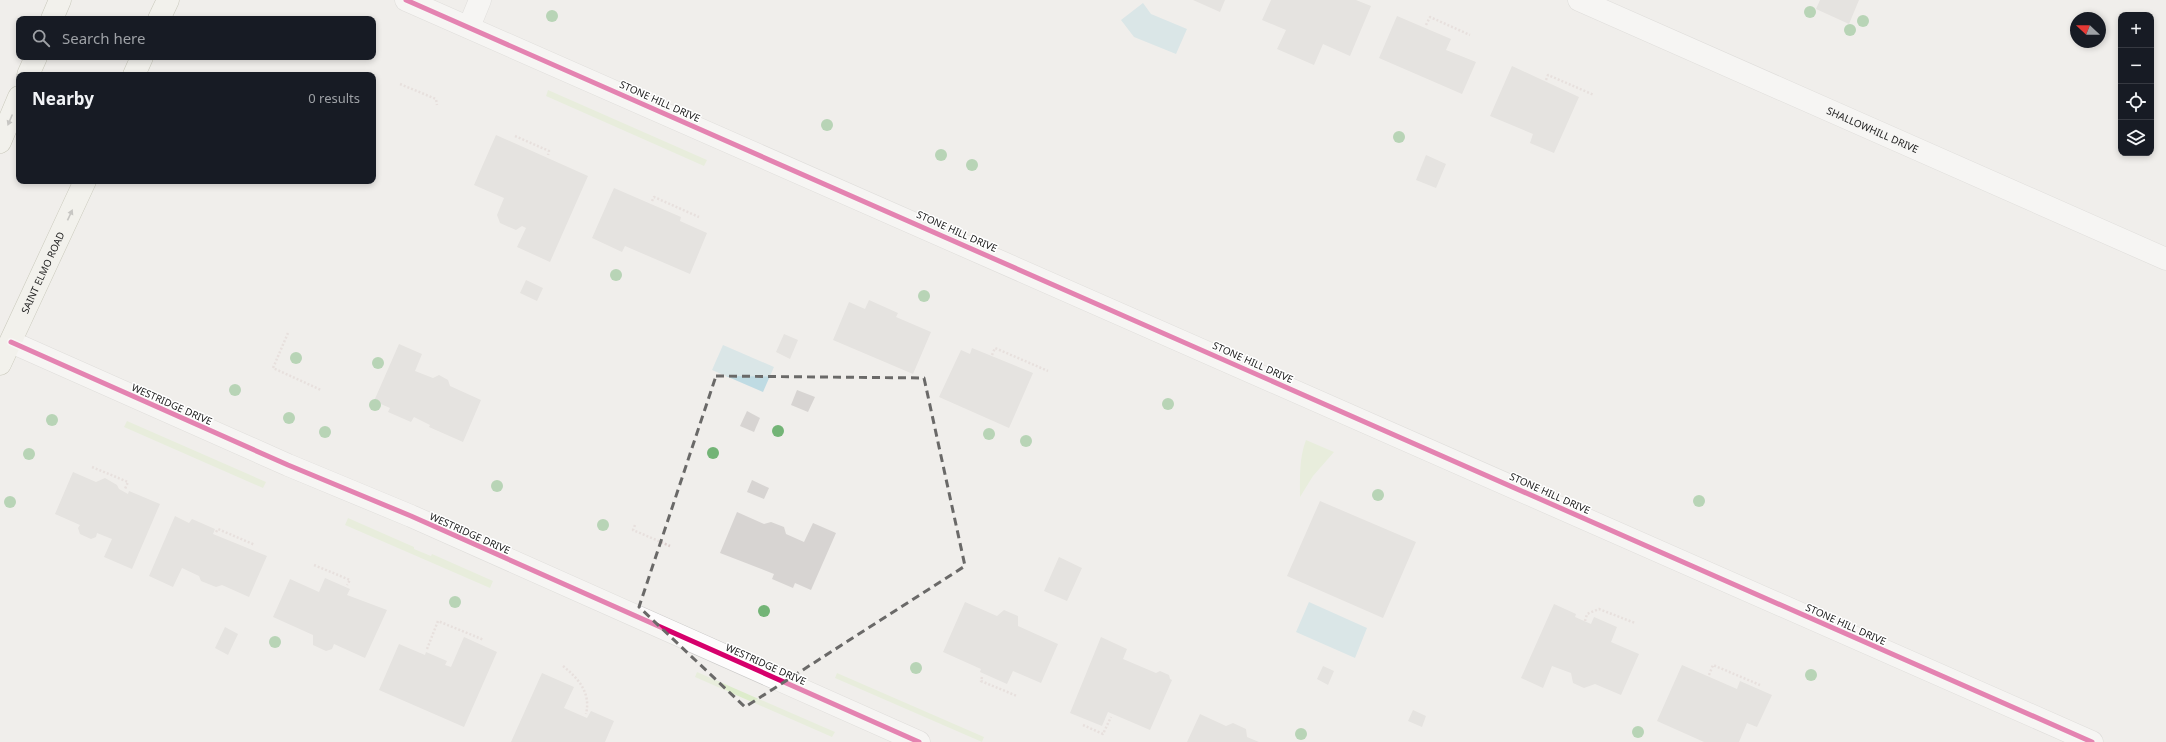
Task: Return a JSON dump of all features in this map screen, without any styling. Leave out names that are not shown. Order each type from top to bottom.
[{"type":"main road","points":[[53,16],[60,0]]},
{"type":"main road","points":[[160,16],[168,0]]},
{"type":"main road","points":[[29,72],[35,60]]},
{"type":"main road","points":[[135,72],[141,60]]},
{"type":"main road","points":[[0,142],[16,105]]},
{"type":"main road","name":"SAINT ELMO ROAD","points":[[0,364],[84,184]]},
{"type":"street","name":"STONE HILL DRIVE","points":[[406,0],[2092,742]]},
{"type":"street","points":[[469,27],[480,0]]},
{"type":"street","name":"SHALLOWHILL DRIVE","points":[[1579,0],[2166,259]]},
{"type":"street","name":"WESTRIDGE DRIVE","points":[[11,342],[288,465],[411,516],[919,742]]},
{"type":"path","points":[[1426,25],[1430,17],[1470,35]]},
{"type":"path","points":[[1546,80],[1548,75],[1594,95]]},
{"type":"path","points":[[400,84],[436,100],[437,105]]},
{"type":"path","points":[[515,136],[549,151],[548,154]]},
{"type":"path","points":[[652,201],[654,197],[699,217]]},
{"type":"path","points":[[288,333],[273,368],[321,390]]},
{"type":"path","points":[[992,355],[995,348],[1048,371]]},
{"type":"path","points":[[92,467],[128,482],[125,489]]},
{"type":"path","points":[[635,525],[633,530],[670,546]]},
{"type":"path","points":[[216,532],[218,529],[255,545]]},
{"type":"path","points":[[314,565],[350,580],[347,585]]},
{"type":"path","points":[[1585,621],[1587,614],[1599,609],[1635,623]]},
{"type":"path","points":[[427,649],[438,621],[484,640]]},
{"type":"path","points":[[1709,675],[1713,665],[1760,685]]},
{"type":"path","points":[[563,666],[575,675],[582,684],[587,696],[588,706],[586,714]]},
{"type":"path","points":[[982,678],[981,681],[1017,696]]},
{"type":"path","points":[[1083,725],[1103,734],[1111,717]]},
{"type":"highlighted area","points":[[716,376],[924,378],[965,566],[745,707],[639,607]]},
{"type":"green space","points":[[548,90],[707,160],[704,166],[546,96]]},
{"type":"green space","points":[[127,421],[266,482],[263,488],[124,427]]},
{"type":"green space","points":[[1306,440],[1334,452],[1313,476],[1300,497],[1301,461]]},
{"type":"green space","points":[[348,518],[414,547],[414,549],[431,556],[432,554],[493,581],[490,588],[345,525]]},
{"type":"green space","points":[[697,672],[835,732],[832,737],[695,677]]},
{"type":"green space","points":[[837,673],[984,737],[982,742],[835,678]]},
{"type":"water","points":[[1143,3],[1151,14],[1187,29],[1176,54],[1134,37],[1121,20]]},
{"type":"water","points":[[723,345],[774,367],[763,392],[712,370]]},
{"type":"water","points":[[1309,602],[1367,628],[1355,658],[1296,632]]},
{"type":"building","points":[[1193,0],[1225,0],[1220,12]]},
{"type":"building","points":[[1271,0],[1356,0],[1371,6],[1350,56],[1323,44],[1314,65],[1277,49],[1286,30],[1262,20]]},
{"type":"building","points":[[1820,0],[1859,0],[1849,24],[1816,9]]},
{"type":"building","points":[[1397,16],[1451,39],[1446,50],[1476,62],[1462,94],[1379,58]]},
{"type":"building","points":[[1512,66],[1579,97],[1554,153],[1530,143],[1533,134],[1490,116]]},
{"type":"building","points":[[496,135],[588,176],[550,262],[517,247],[526,228],[522,226],[516,230],[500,223],[497,215],[504,198],[474,185]]},
{"type":"building","points":[[1426,155],[1446,164],[1436,188],[1416,180]]},
{"type":"building","points":[[614,188],[681,217],[680,221],[707,233],[690,274],[625,246],[622,252],[592,238]]},
{"type":"building","points":[[526,280],[543,288],[537,301],[520,293]]},
{"type":"building","points":[[869,300],[898,313],[896,317],[931,332],[913,374],[833,340],[849,302],[865,309]]},
{"type":"building","points":[[784,334],[798,340],[790,359],[776,352]]},
{"type":"building","points":[[399,344],[422,354],[415,371],[433,378],[439,375],[448,380],[450,386],[481,400],[463,442],[429,427],[430,425],[414,417],[411,422],[388,412],[390,408],[374,401]]},
{"type":"building","points":[[972,348],[1033,373],[1009,428],[939,397],[961,350],[970,354]]},
{"type":"building","points":[[797,390],[815,397],[808,412],[791,405]]},
{"type":"building","points":[[747,411],[760,418],[754,432],[740,426]]},
{"type":"building","points":[[73,472],[96,482],[105,478],[128,494],[129,491],[160,504],[132,569],[104,557],[112,539],[97,533],[96,537],[91,539],[80,534],[78,528],[80,525],[55,514]]},
{"type":"building","points":[[752,480],[769,488],[764,499],[747,492]]},
{"type":"building","points":[[1320,501],[1416,542],[1383,618],[1287,576]]},
{"type":"building","points":[[737,512],[764,524],[771,522],[784,527],[786,534],[804,542],[813,523],[836,533],[811,590],[795,583],[793,588],[772,579],[774,574],[720,553]]},
{"type":"building","points":[[175,516],[189,523],[192,519],[215,529],[213,534],[267,556],[249,597],[222,585],[216,587],[201,581],[199,576],[182,568],[173,587],[149,576]]},
{"type":"building","points":[[1059,557],[1082,568],[1067,601],[1044,591]]},
{"type":"building","points":[[325,578],[350,589],[347,595],[387,610],[365,658],[334,644],[332,649],[326,651],[313,645],[313,635],[273,617],[290,579],[319,592]]},
{"type":"building","points":[[965,602],[997,616],[1004,610],[1018,616],[1018,626],[1058,644],[1041,683],[1013,671],[1007,684],[980,672],[981,669],[943,652]]},
{"type":"building","points":[[1554,604],[1576,614],[1575,617],[1591,624],[1594,617],[1617,627],[1611,642],[1639,654],[1621,695],[1595,684],[1584,688],[1573,683],[1571,673],[1552,666],[1543,688],[1521,678]]},
{"type":"building","points":[[225,627],[238,634],[228,655],[215,648]]},
{"type":"building","points":[[464,637],[497,652],[464,727],[379,690],[399,644],[425,655],[426,652],[447,661],[445,665],[451,667]]},
{"type":"building","points":[[1101,637],[1127,649],[1123,659],[1156,673],[1160,671],[1169,675],[1170,679],[1172,680],[1150,730],[1108,712],[1102,726],[1070,713]]},
{"type":"building","points":[[1682,665],[1737,689],[1740,681],[1772,695],[1757,727],[1747,723],[1739,742],[1704,742],[1657,721]]},
{"type":"building","points":[[1323,666],[1334,671],[1328,685],[1317,679]]},
{"type":"building","points":[[542,673],[574,687],[564,708],[587,718],[591,711],[614,721],[605,742],[511,742]]},
{"type":"building","points":[[1413,710],[1426,716],[1422,727],[1408,721]]},
{"type":"building","points":[[1200,714],[1226,726],[1233,723],[1246,729],[1247,737],[1259,742],[1187,742]]},
{"type":"cycle path","points":[[406,0],[2092,742]]},
{"type":"cycle path","points":[[11,342],[288,465],[411,516],[919,742]]}]
